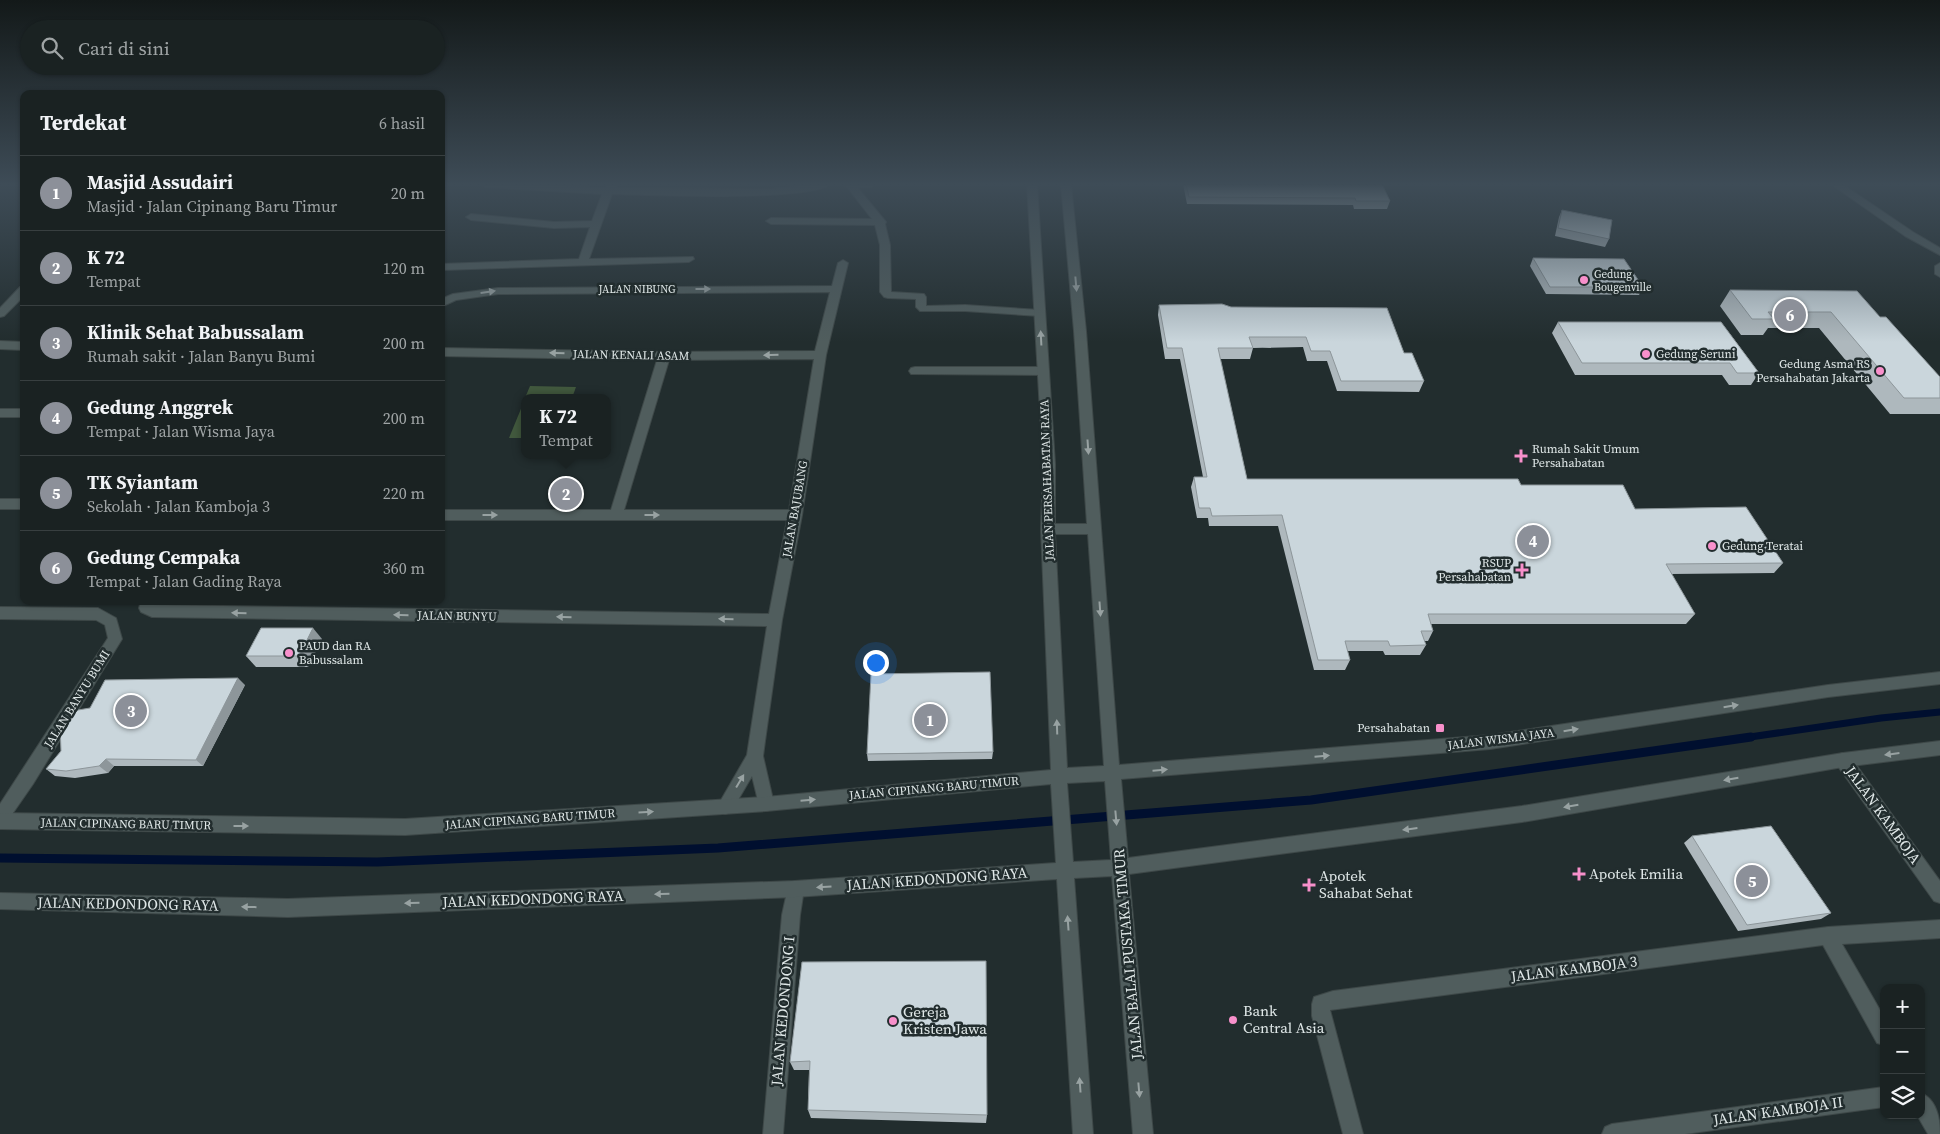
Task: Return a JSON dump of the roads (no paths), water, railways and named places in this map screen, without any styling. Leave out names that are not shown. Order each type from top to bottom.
[{"type":"street","points":[[583,262],[592,237]]},
{"type":"street","points":[[884,237],[886,245],[885,292],[888,295],[920,296],[922,297],[921,307],[924,309],[965,308],[1040,313]]},
{"type":"street","name":"JALAN PERSAHABATAN RAYA","points":[[1035,237],[1049,464],[1048,529],[1059,776]]},
{"type":"street","points":[[1071,237],[1080,331],[1112,780]]},
{"type":"street","points":[[1914,237],[1940,252]]},
{"type":"street","points":[[445,267],[689,259]]},
{"type":"street","name":"JALAN BAJUBANG","points":[[766,804],[755,756],[775,620],[820,355],[843,263]]},
{"type":"street","points":[[1940,266],[1940,274]]},
{"type":"street","name":"JALAN NIBUNG","points":[[445,302],[453,297],[498,290],[835,289]]},
{"type":"street","points":[[0,314],[20,293]]},
{"type":"street","points":[[0,345],[20,346]]},
{"type":"street","name":"JALAN KENALI ASAM","points":[[445,352],[664,356],[820,355]]},
{"type":"street","points":[[616,516],[664,356]]},
{"type":"street","points":[[915,371],[1043,371]]},
{"type":"street","points":[[0,413],[20,413]]},
{"type":"street","points":[[0,504],[20,504]]},
{"type":"street","points":[[445,515],[794,515]]},
{"type":"street","points":[[1048,529],[1093,529]]},
{"type":"street","name":"JALAN BUNYU","points":[[147,605],[146,608],[152,611],[265,607],[775,620]]},
{"type":"street","name":"JALAN BANYU BUMI","points":[[0,613],[98,614],[111,622],[114,639],[0,820]]},
{"type":"street","name":"JALAN WISMA JAYA","points":[[1059,776],[1112,780],[1490,742],[1819,692],[1940,678]]},
{"type":"street","points":[[1065,871],[1120,859],[1522,814],[1843,760],[1940,748]]},
{"type":"street","name":"JALAN BAJUBANG","points":[[725,806],[755,756]]},
{"type":"street","name":"JALAN KAMBOJA","points":[[1843,760],[1940,895]]},
{"type":"street","points":[[1059,776],[1083,1134]]},
{"type":"street","name":"JALAN CIPINANG BARU TIMUR","points":[[0,820],[405,827],[766,804],[1059,776]]},
{"type":"street","name":"JALAN BALAI PUSTAKA TIMUR","points":[[1112,780],[1143,1134]]},
{"type":"street","name":"JALAN KEDONDONG RAYA","points":[[0,901],[288,908],[795,889],[1065,871]]},
{"type":"street","name":"JALAN KEDONDONG I","points":[[773,1134],[791,915],[795,889]]},
{"type":"street","name":"JALAN KAMBOJA 3","points":[[1352,1134],[1321,1016],[1321,1004],[1333,1000],[1828,936],[1940,929]]},
{"type":"street","points":[[1828,936],[1880,1029]]},
{"type":"street","name":"JALAN KAMBOJA II","points":[[1612,1134],[1880,1098]]},
{"type":"street","points":[[1925,1110],[1939,1134]]},
{"type":"waterway","points":[[1743,738],[1881,718],[1940,712]]},
{"type":"waterway","points":[[0,858],[377,862],[718,848],[1311,800],[1751,737]]},
{"type":"place","name":"Gedung Bougenville","points":[[1584,280]]},
{"type":"place","name":"Gedung Cempaka","points":[[1790,315]]},
{"type":"place","name":"Gedung Seruni","points":[[1646,354]]},
{"type":"place","name":"Gedung Asma RS Persahabatan Jakarta","points":[[1880,371]]},
{"type":"place","name":"Rumah Sakit Umum Persahabatan","points":[[1521,456]]},
{"type":"place","name":"K 72","points":[[566,494]]},
{"type":"place","name":"Gedung Anggrek","points":[[1533,541]]},
{"type":"place","name":"Gedung Teratai","points":[[1712,546]]},
{"type":"place","name":"RSUP Persahabatan","points":[[1522,570]]},
{"type":"place","name":"PAUD dan RA Babussalam","points":[[289,653]]},
{"type":"place","name":"Klinik Sehat Babussalam","points":[[131,711]]},
{"type":"place","name":"Masjid Assudairi","points":[[930,720]]},
{"type":"place","name":"Persahabatan","points":[[1440,728]]},
{"type":"place","name":"Apotek Emilia","points":[[1579,874]]},
{"type":"place","name":"TK Syiantam","points":[[1752,881]]},
{"type":"place","name":"Apotek Sahabat Sehat","points":[[1309,885]]},
{"type":"place","name":"Bank Central Asia","points":[[1233,1020]]},
{"type":"place","name":"Gereja Kristen Jawa","points":[[893,1021]]}]
